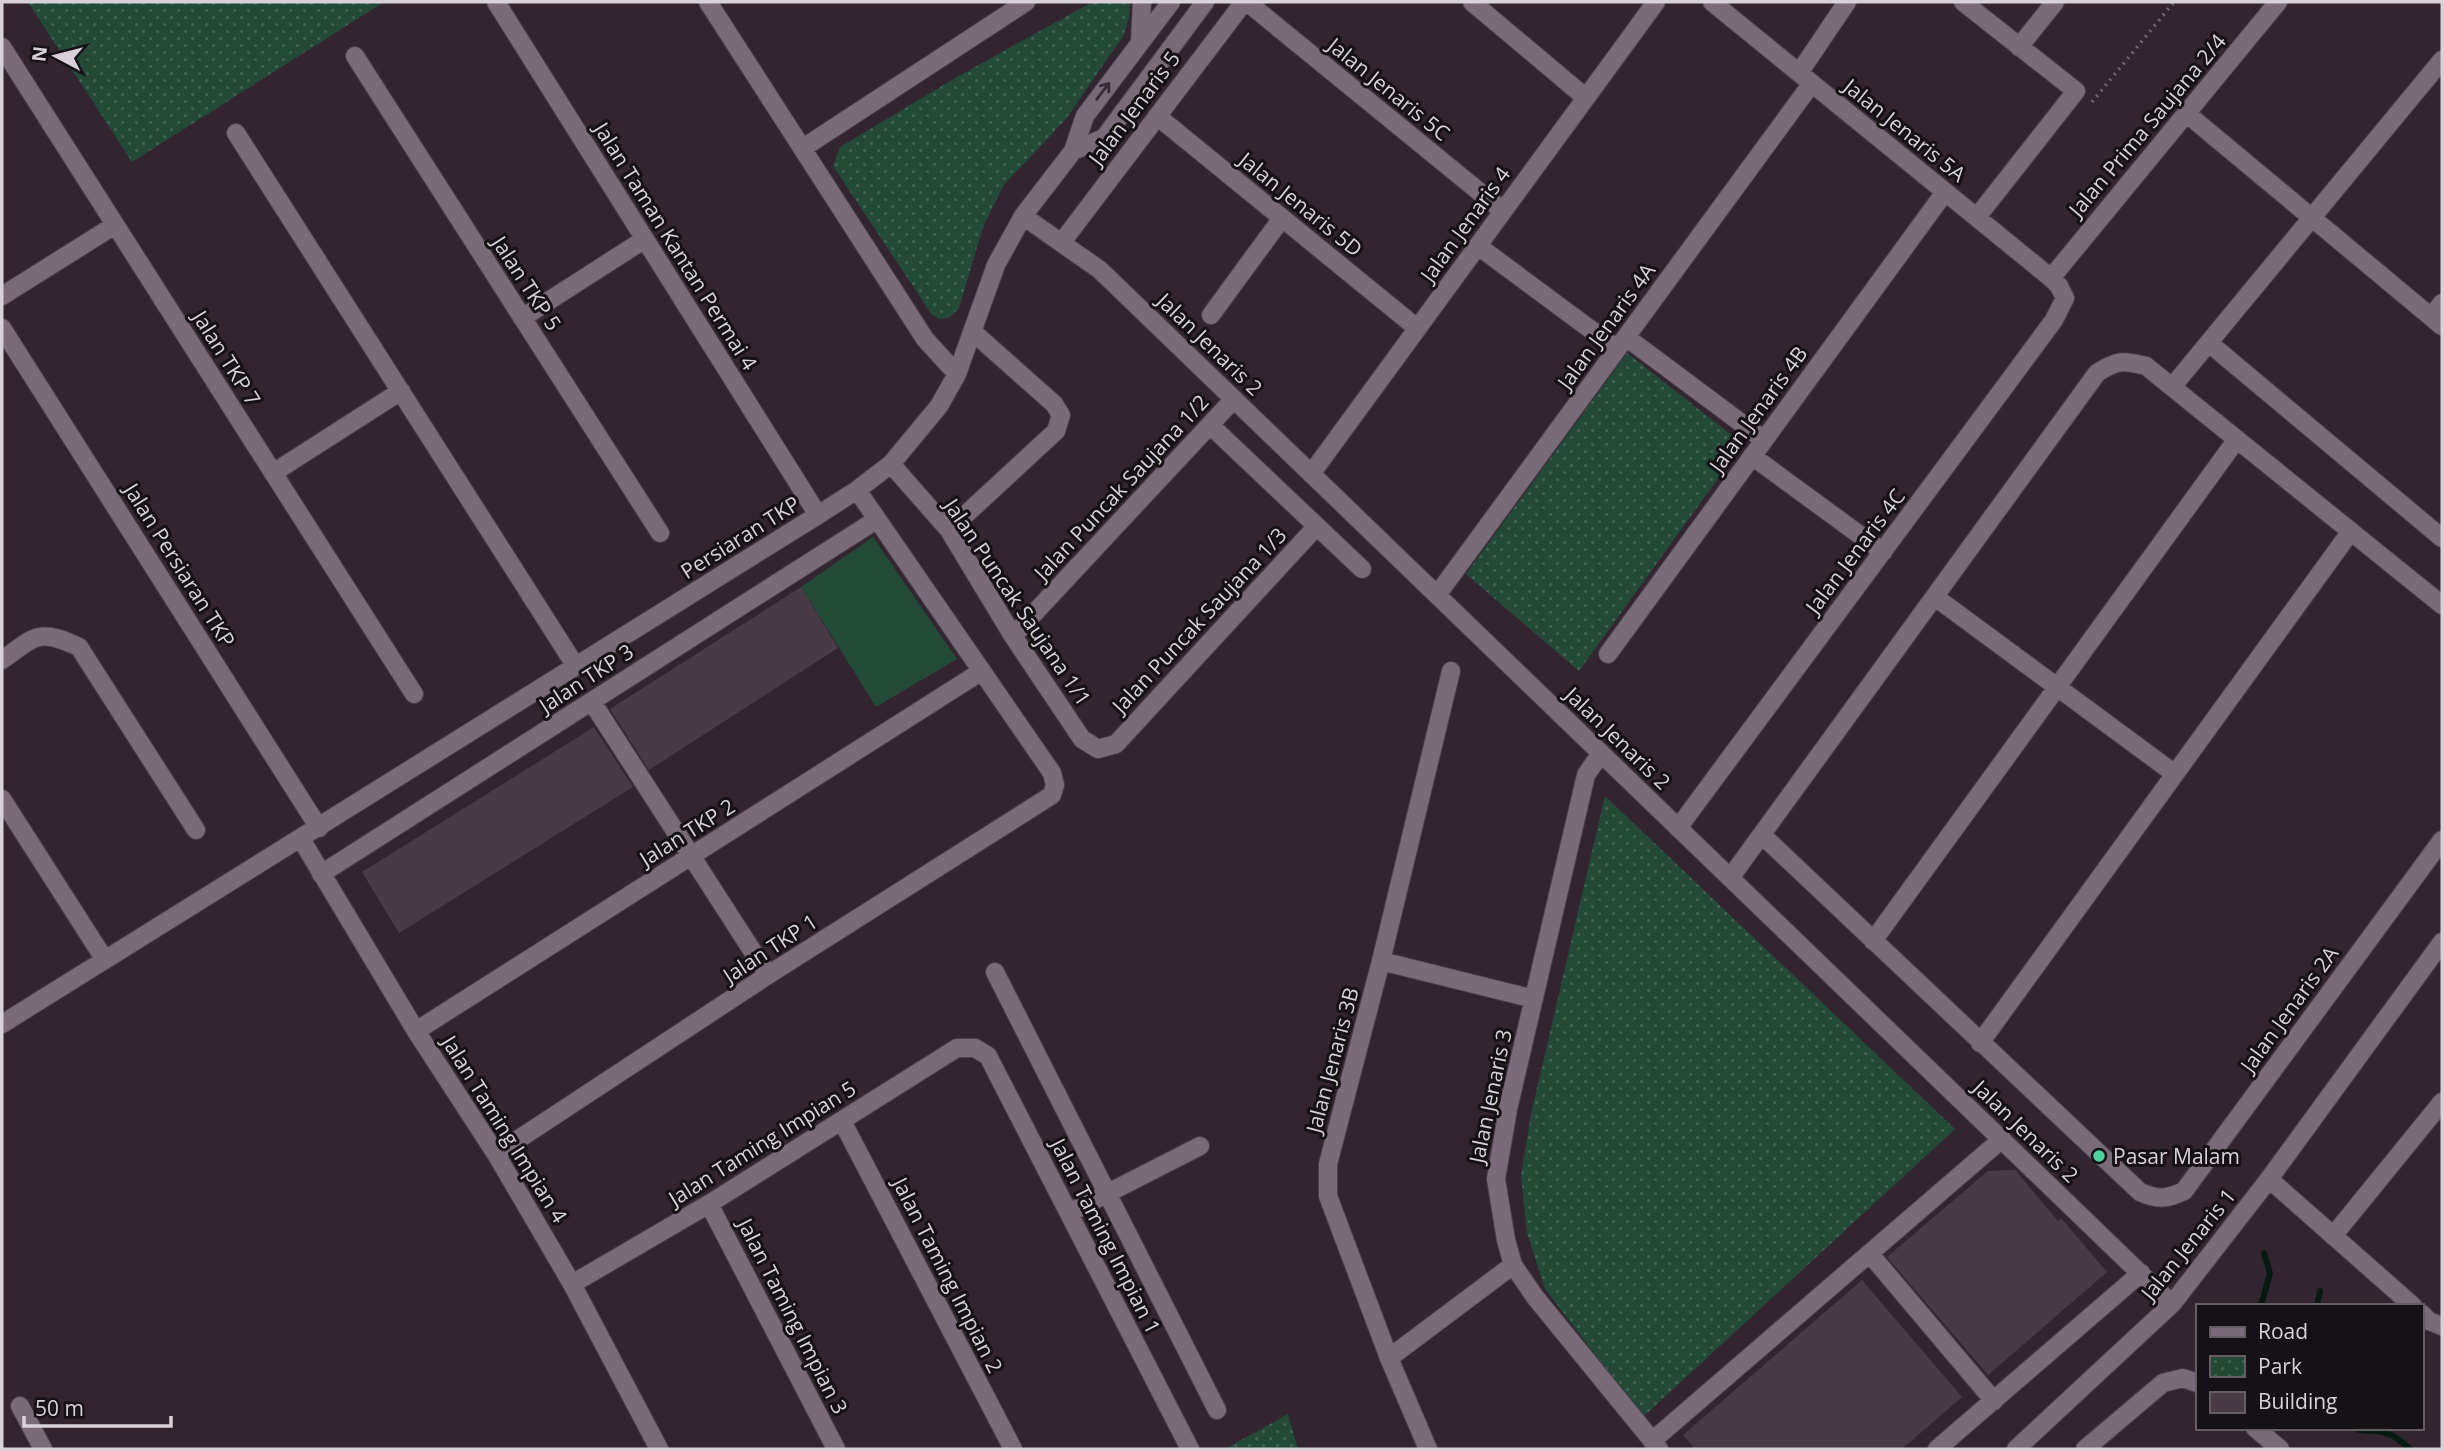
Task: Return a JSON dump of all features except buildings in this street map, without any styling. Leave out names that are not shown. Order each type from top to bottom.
[{"type":"street","name":"Jalan Taman Kantan Permai 4","points":[[496,2],[818,515]]},
{"type":"street","points":[[708,2],[925,339],[957,374]]},
{"type":"street","points":[[803,148],[1026,2]]},
{"type":"street","points":[[1140,42],[1142,2]]},
{"type":"street","points":[[1172,2],[1200,4]]},
{"type":"street","name":"Persiaran TKP","points":[[2,1024],[818,515],[891,464],[939,406],[957,374],[996,265],[1023,216],[1073,152],[1085,116],[1172,2]]},
{"type":"street","name":"Jalan Jenaris 5","points":[[1062,242],[1245,2]]},
{"type":"street","name":"Jalan Jenaris 5C","points":[[1245,2],[1503,211]]},
{"type":"street","points":[[1472,2],[1586,98]]},
{"type":"street","name":"Jalan Jenaris 4","points":[[1311,474],[1656,2]]},
{"type":"street","name":"Jalan Jenaris 5A","points":[[1712,2],[2051,278],[2065,298]]},
{"type":"street","name":"Jalan Jenaris 4A","points":[[1437,596],[1622,343],[1805,78],[1847,2]]},
{"type":"street","points":[[1963,2],[2076,91],[1977,217]]},
{"type":"street","points":[[2019,47],[2054,2]]},
{"type":"street","name":"Jalan Prima Saujana 2/4","points":[[2051,278],[2278,2]]},
{"type":"street","name":"Persiaran TKP","points":[[1073,152],[1104,138],[1200,4]]},
{"type":"street","name":"Jalan TKP 7","points":[[2,47],[414,694]]},
{"type":"street","name":"Jalan TKP 5","points":[[355,57],[660,533]]},
{"type":"street","points":[[2172,387],[2442,60]]},
{"type":"street","points":[[2186,113],[2312,218],[2438,315]]},
{"type":"street","name":"Jalan Jenaris 5D","points":[[1157,116],[1417,328]]},
{"type":"street","points":[[236,133],[575,665]]},
{"type":"street","name":"Jalan Jenaris 4B","points":[[1608,654],[1945,192]]},
{"type":"street","name":"Jalan Jenaris 2","points":[[1023,216],[1100,270],[2172,1304]]},
{"type":"street","points":[[1211,315],[1282,218]]},
{"type":"street","points":[[2,296],[116,225]]},
{"type":"street","points":[[522,318],[645,239]]},
{"type":"street","points":[[1478,246],[1764,440]]},
{"type":"street","name":"Jalan Jenaris 4C","points":[[1678,828],[2054,320],[2065,298]]},
{"type":"street","name":"Jalan Persiaran TKP","points":[[2,328],[319,828]]},
{"type":"street","points":[[949,530],[1056,431],[1061,415],[1054,404],[973,332]]},
{"type":"street","points":[[2208,343],[2442,538]]},
{"type":"street","points":[[1730,878],[2097,373],[2114,362],[2131,362],[2146,366],[2442,605]]},
{"type":"street","points":[[272,472],[401,391]]},
{"type":"street","name":"Jalan Puncak Saujana 1/2","points":[[1013,636],[1234,399]]},
{"type":"street","points":[[1210,425],[1362,569]]},
{"type":"street","points":[[1873,941],[2237,439]]},
{"type":"street","points":[[1752,456],[1882,552]]},
{"type":"street","name":"Jalan Puncak Saujana 1/1","points":[[891,464],[949,530],[1013,636],[1082,739],[1098,749],[1116,744]]},
{"type":"street","points":[[857,490],[982,671]]},
{"type":"street","name":"Jalan TKP 3","points":[[321,874],[876,520]]},
{"type":"street","name":"Jalan Puncak Saujana 1/3","points":[[1116,744],[1316,527]]},
{"type":"street","points":[[1762,835],[1980,1043],[2351,531]]},
{"type":"street","points":[[1935,597],[2175,774]]},
{"type":"street","points":[[2,660],[37,636],[57,637],[79,648],[196,830]]},
{"type":"street","name":"Jalan TKP 1","points":[[496,1154],[768,975],[1052,795],[1055,785],[1052,773],[982,671]]},
{"type":"street","name":"Jalan TKP 2","points":[[416,1031],[982,671]]},
{"type":"street","name":"Jalan Jenaris 3B","points":[[1429,1449],[1389,1357],[1328,1196],[1328,1164],[1381,961],[1451,671]]},
{"type":"street","points":[[592,702],[768,975]]},
{"type":"street","name":"Jalan Jenaris 3","points":[[1601,753],[1586,775],[1508,1109],[1496,1179],[1513,1265],[1535,1297],[1656,1445]]},
{"type":"street","points":[[2,799],[105,960]]},
{"type":"street","name":"Jalan Taming Impian 4","points":[[301,839],[416,1031],[496,1154],[572,1284],[659,1449]]},
{"type":"street","name":"Jalan Jenaris 2A","points":[[1980,1043],[2140,1192],[2155,1199],[2168,1199],[2184,1191],[2442,840]]},
{"type":"street","name":"Jalan Jenaris 1","points":[[2016,1449],[2172,1304],[2269,1179],[2442,942]]},
{"type":"street","points":[[1381,961],[1534,999]]},
{"type":"street","points":[[995,972],[1217,1410]]},
{"type":"street","name":"Jalan Taming Impian 5","points":[[572,1284],[709,1204],[957,1048],[975,1048]]},
{"type":"street","name":"Jalan Taming Impian 1","points":[[975,1048],[988,1056],[1190,1449]]},
{"type":"street","points":[[2333,1236],[2442,1102]]},
{"type":"street","name":"Jalan Taming Impian 2","points":[[842,1121],[1013,1449]]},
{"type":"street","points":[[1656,1445],[2001,1139]]},
{"type":"street","points":[[1069,1213],[1200,1146]]},
{"type":"street","points":[[2269,1179],[2411,1304]]},
{"type":"street","name":"Jalan Taming Impian 3","points":[[709,1204],[836,1449]]},
{"type":"street","points":[[1870,1254],[1994,1401]]},
{"type":"street","points":[[1389,1357],[1513,1265]]},
{"type":"street","points":[[1937,1449],[2141,1273]]},
{"type":"street","points":[[2423,1314],[2442,1327]]},
{"type":"street","points":[[2085,1449],[2163,1383],[2183,1378],[2196,1382]]},
{"type":"street","points":[[20,1406],[43,1449]]},
{"type":"street","points":[[2257,1430],[2280,1449]]},
{"type":"green space","points":[[28,2],[384,2],[132,162]]},
{"type":"green space","points":[[1092,2],[1130,2],[1129,18],[1123,37],[1066,119],[1003,186],[983,227],[959,308],[950,317],[940,319],[932,315],[833,166],[840,147],[957,77]]},
{"type":"green space","points":[[1627,353],[1743,444],[1579,671],[1466,574]]},
{"type":"green space","points":[[873,537],[957,659],[876,707],[801,587]]},
{"type":"green space","points":[[1605,796],[1955,1129],[1643,1417],[1545,1289],[1527,1233],[1521,1176],[1531,1114]]},
{"type":"green space","points":[[1288,1414],[1298,1449],[1225,1449]]},
{"type":"waterway","points":[[2262,1304],[2270,1273],[2264,1253]]},
{"type":"waterway","points":[[2317,1304],[2320,1291]]},
{"type":"waterway","points":[[2360,1430],[2388,1434],[2410,1449]]},
{"type":"place","name":"Pasar Malam","points":[[2099,1156]]}]
